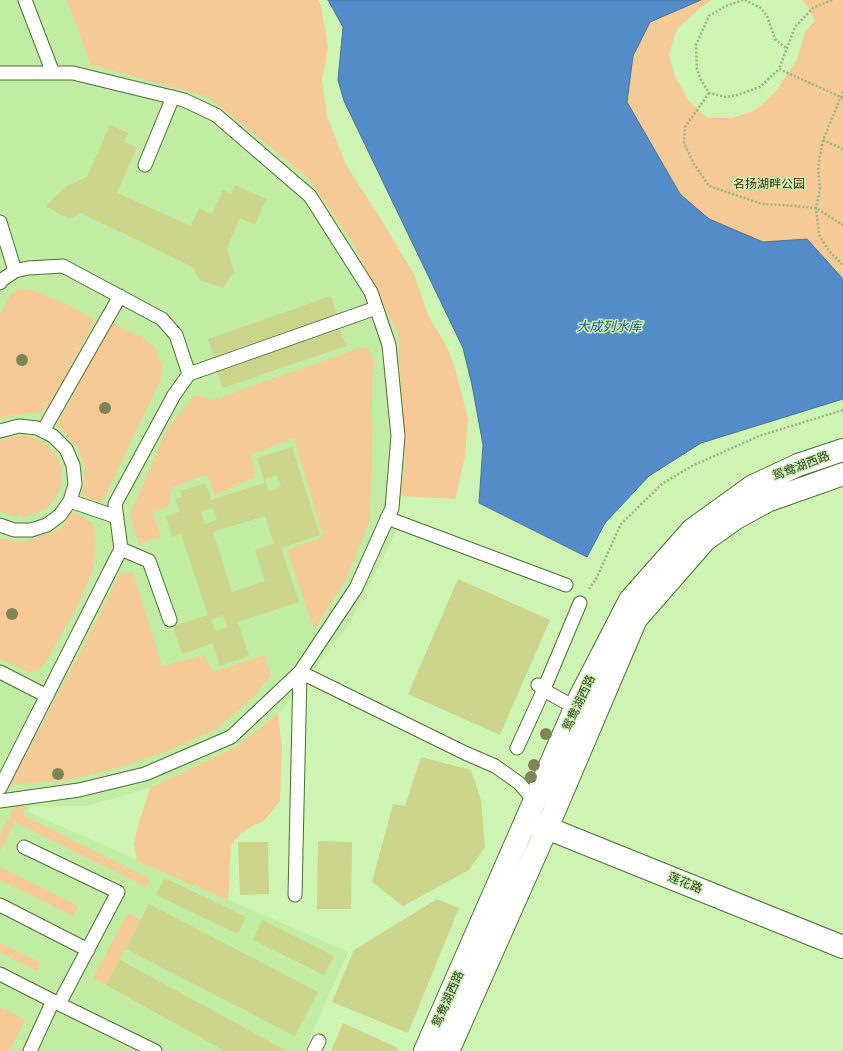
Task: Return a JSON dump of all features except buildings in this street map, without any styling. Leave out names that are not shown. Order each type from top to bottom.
[{"type":"main road","name":"鸳鸯湖西路","points":[[425,1051],[580,697],[630,600],[692,530],[753,486],[798,465],[843,450]]},
{"type":"main road","name":"鸳鸯湖西路","points":[[448,1051],[547,828],[636,619],[705,540],[736,518],[767,500],[843,474]]},
{"type":"main road","name":"莲花路","points":[[526,821],[547,828],[843,947]]},
{"type":"lane","points":[[25,0],[53,73]]},
{"type":"lane","points":[[0,74],[73,73],[184,100],[216,115],[310,196],[371,292],[389,345],[398,436],[392,508],[356,588],[300,672],[231,737],[145,774],[79,790],[0,801]]},
{"type":"lane","points":[[145,165],[173,97]]},
{"type":"lane","points":[[0,222],[15,271]]},
{"type":"lane","points":[[0,283],[15,271],[28,268],[63,266],[162,318],[176,336],[189,374]]},
{"type":"lane","points":[[44,431],[120,296]]},
{"type":"lane","points":[[0,788],[121,549],[115,504],[174,395],[189,374],[376,308]]},
{"type":"lane","points":[[0,431],[19,426],[37,428],[53,436],[66,449],[73,465],[74,484],[70,501],[60,515],[47,525],[31,530],[14,530],[0,525]]},
{"type":"lane","points":[[70,501],[117,517]]},
{"type":"lane","points":[[387,518],[566,585]]},
{"type":"lane","points":[[121,549],[150,561],[170,620]]},
{"type":"lane","points":[[517,748],[540,686],[580,603]]},
{"type":"lane","points":[[0,672],[47,696]]},
{"type":"lane","points":[[300,672],[465,753],[495,766],[519,783],[535,800]]},
{"type":"lane","points":[[296,895],[300,672]]},
{"type":"lane","points":[[540,686],[576,708]]},
{"type":"lane","points":[[24,847],[118,892],[88,950],[56,1003],[30,1051]]},
{"type":"lane","points":[[0,906],[88,950]]},
{"type":"lane","points":[[0,974],[155,1051]]},
{"type":"path","points":[[787,49],[775,40],[767,16],[761,8],[744,0],[726,6],[709,16],[696,45],[697,69],[700,78],[710,93],[726,97],[760,87],[779,69],[787,49],[795,27],[813,8],[832,0]]},
{"type":"path","points":[[779,69],[842,98]]},
{"type":"path","points":[[843,92],[842,98],[823,140],[818,167],[820,189],[816,208],[819,235],[829,251],[843,265]]},
{"type":"path","points":[[710,93],[685,127],[684,143],[694,164],[709,186],[762,204],[816,208],[843,225]]},
{"type":"path","points":[[823,140],[843,149]]},
{"type":"path","points":[[596,579],[620,524],[663,483],[692,466],[760,436],[843,410]]},
{"type":"shaded area","points":[[0,0],[67,0],[91,65],[208,97],[307,177],[352,242],[398,334],[405,463],[397,530],[348,626],[284,708],[237,746],[150,788],[86,806],[30,806],[28,812],[348,952],[304,1051],[0,1051]]},
{"type":"green space","points":[[67,0],[318,0],[321,5],[328,47],[322,80],[327,116],[346,165],[414,274],[428,315],[448,349],[455,368],[468,419],[465,457],[455,499],[401,496],[405,463],[398,334],[352,242],[307,177],[208,97],[91,65]]},
{"type":"green space","name":"名扬湖畔公园","points":[[659,0],[712,0],[700,8],[677,29],[669,55],[675,76],[689,101],[708,118],[732,118],[756,110],[776,91],[797,60],[805,32],[815,21],[802,0],[843,0],[843,300],[687,227],[607,104]]},
{"type":"green space","points":[[19,289],[33,290],[70,306],[95,320],[51,404],[40,413],[9,415],[0,418],[0,314],[11,294]]},
{"type":"green space","points":[[111,323],[140,336],[155,347],[161,364],[161,379],[102,502],[82,496],[85,468],[79,450],[57,425]]},
{"type":"green space","points":[[363,347],[368,347],[373,360],[370,521],[345,581],[314,629],[287,550],[323,537],[294,438],[251,455],[256,477],[215,495],[207,474],[172,488],[168,507],[153,512],[161,537],[139,544],[130,515],[167,429],[195,395],[213,400]]},
{"type":"green space","points":[[24,435],[38,439],[49,447],[58,458],[62,472],[61,486],[55,499],[46,509],[23,517],[10,515],[0,511],[0,441],[10,437]]},
{"type":"green space","points":[[72,512],[93,523],[96,545],[92,573],[77,607],[45,663],[37,671],[29,672],[0,659],[0,540],[23,541],[45,535],[60,529]]},
{"type":"green space","points":[[120,572],[133,573],[162,666],[205,655],[213,672],[264,655],[271,675],[255,695],[217,729],[165,752],[120,767],[69,780],[10,785],[101,612]]},
{"type":"green space","points":[[278,713],[282,748],[280,801],[264,821],[241,833],[231,845],[228,900],[137,861],[134,843],[150,788],[237,746]]},
{"type":"green space","points":[[26,806],[23,815],[150,879],[146,887],[15,822],[0,851],[0,835],[14,807]]},
{"type":"green space","points":[[0,867],[78,906],[73,916],[0,880]]},
{"type":"green space","points":[[128,913],[141,920],[106,985],[93,978]]},
{"type":"green space","points":[[0,943],[41,963],[37,971],[0,952]]},
{"type":"green space","points":[[0,1007],[25,1020],[9,1051],[0,1051]]},
{"type":"water","name":"大成列水库","points":[[328,0],[701,0],[650,22],[633,56],[627,102],[680,194],[709,219],[763,242],[807,239],[843,279],[843,399],[701,443],[649,476],[605,523],[587,557],[479,503],[483,445],[472,385],[463,348],[344,101],[338,80],[343,27]]}]
